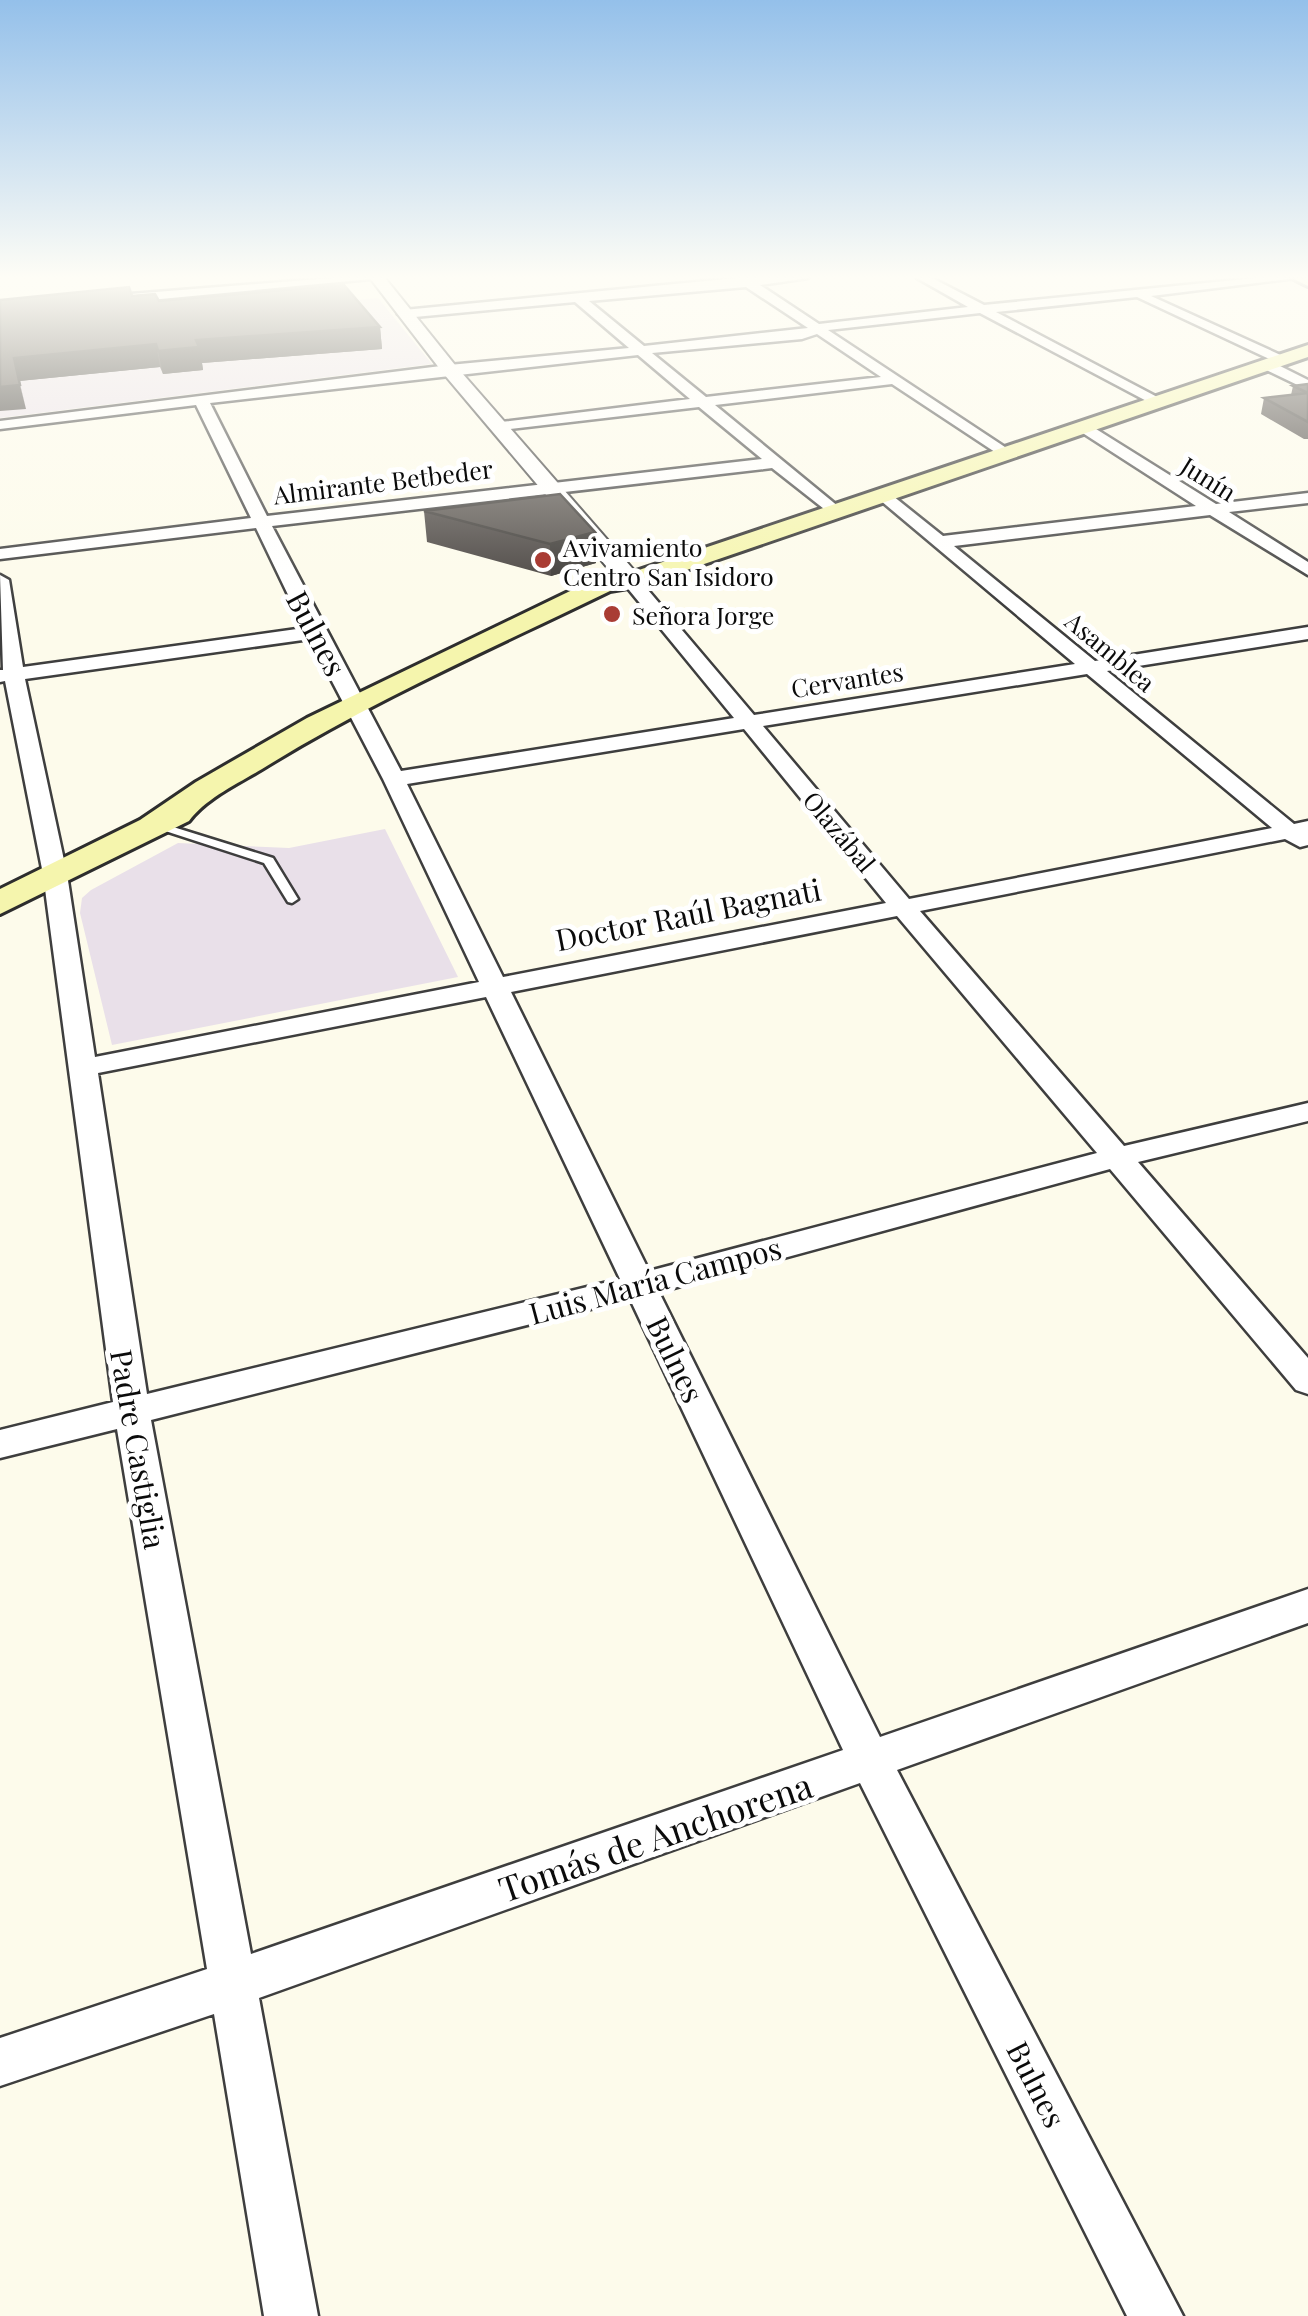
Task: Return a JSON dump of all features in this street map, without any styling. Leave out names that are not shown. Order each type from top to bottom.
[{"type":"main road","points":[[0,904],[154,824],[222,796],[358,712],[613,594],[632,580],[1204,386]]},
{"type":"street","points":[[0,425],[312,386]]},
{"type":"street","name":"Olazábal","points":[[465,386],[1308,1381]]},
{"type":"street","points":[[681,386],[832,511]]},
{"type":"street","points":[[501,426],[837,386]]},
{"type":"street","points":[[900,386],[1006,453]]},
{"type":"street","points":[[1126,386],[1156,402]]},
{"type":"street","name":"Bulnes","points":[[200,400],[394,778],[870,1760],[1156,2316]]},
{"type":"street","name":"Junín","points":[[1083,427],[1308,570]]},
{"type":"street","name":"Almirante Betbeder","points":[[0,554],[552,486],[773,464]]},
{"type":"street","name":"Asamblea","points":[[882,495],[1302,835]]},
{"type":"street","points":[[940,542],[1308,498]]},
{"type":"street","name":"Padre Castiglia","points":[[0,580],[7,676],[55,874],[132,1412],[291,2316]]},
{"type":"street","points":[[7,676],[316,632]]},
{"type":"street","name":"Cervantes","points":[[394,778],[1308,633]]},
{"type":"street","name":"Doctor Raúl Bagnati","points":[[81,1068],[901,905],[1302,835]]},
{"type":"street","name":"Luis María Campos","points":[[0,1444],[640,1285],[1120,1157],[1308,1112]]},
{"type":"street","name":"Tomás de Anchorena","points":[[0,2062],[234,1984],[1308,1606]]},
{"type":"lane","points":[[154,824],[269,861],[292,899]]},
{"type":"shaded area","points":[[0,386],[255,386],[0,418]]},
{"type":"shaded area","points":[[385,829],[458,977],[112,1045],[80,913],[82,898],[91,890],[178,843],[289,848]]},
{"type":"building","points":[[1308,393],[1308,422],[1264,398]]},
{"type":"building","points":[[560,494],[595,532],[550,544],[424,511]]},
{"type":"place","name":"Avivamiento Centro San Isidoro","points":[[543,560]]},
{"type":"place","name":"Señora Jorge","points":[[612,614]]}]
